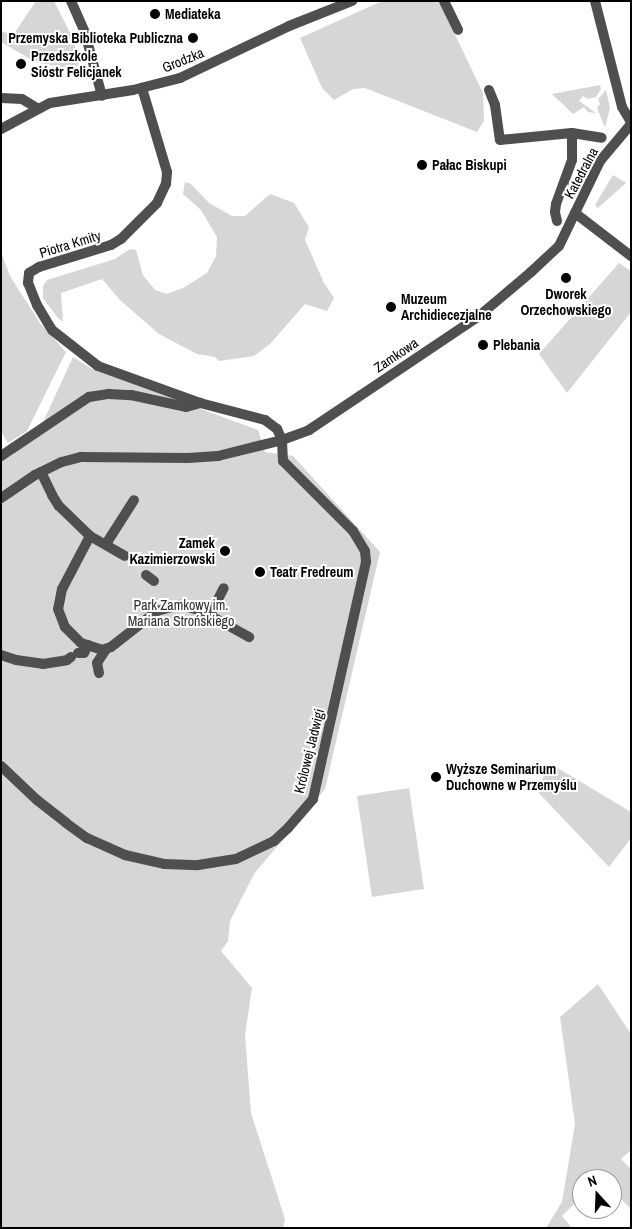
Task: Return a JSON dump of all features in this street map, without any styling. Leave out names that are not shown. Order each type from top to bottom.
[{"type":"street","points":[[71,1],[85,33],[102,96]]},
{"type":"street","name":"Grodzka","points":[[1,128],[36,108],[50,103],[102,96],[180,78],[289,26],[352,1]]},
{"type":"street","points":[[444,1],[458,30]]},
{"type":"street","points":[[595,1],[622,107],[631,123]]},
{"type":"street","name":"Piotra Kmity","points":[[142,88],[167,172],[166,184],[157,203],[121,239],[111,245],[39,267],[29,272],[28,283],[36,305],[52,330],[98,366],[200,402],[265,420],[277,429],[282,440]]},
{"type":"street","points":[[489,90],[494,105],[500,140],[572,133],[602,138]]},
{"type":"street","points":[[1,98],[22,99],[36,108]]},
{"type":"street","name":"Katedralna","points":[[576,213],[600,161],[631,123]]},
{"type":"street","points":[[557,221],[556,204],[572,160],[572,133]]},
{"type":"street","points":[[576,213],[631,256]]},
{"type":"street","name":"Zamkowa","points":[[1,498],[14,487],[41,472],[62,462],[81,457],[208,457],[244,451],[309,430],[479,316],[559,246],[576,213]]},
{"type":"street","points":[[1,456],[89,396],[109,394],[131,395],[186,407],[200,402]]},
{"type":"street","name":"Królowej Jadwigi","points":[[1,766],[36,800],[87,838],[125,855],[165,864],[216,864],[236,859],[274,841],[313,799],[366,562],[364,551],[353,531],[283,462],[282,440]]},
{"type":"street","points":[[41,472],[52,495],[60,506],[90,536],[124,556]]},
{"type":"street","points":[[106,544],[134,500]]},
{"type":"street","points":[[90,536],[62,589],[58,609],[65,627],[72,636],[88,645],[106,649]]},
{"type":"street","points":[[210,615],[224,588]]},
{"type":"street","points":[[99,673],[97,663],[106,649],[157,611],[169,607],[190,606],[210,615],[249,638]]},
{"type":"street","points":[[1,655],[29,663],[44,664],[84,653],[88,645]]},
{"type":"green space","points":[[36,1],[54,1],[73,39],[80,66],[61,67],[35,62],[1,42],[1,31],[13,35]]},
{"type":"green space","points":[[382,1],[439,1],[483,93],[484,121],[477,132],[365,88],[353,89],[334,100],[322,88],[300,38]]},
{"type":"green space","points":[[600,85],[601,89],[596,97],[588,99],[583,96],[579,101],[596,113],[588,112],[584,107],[573,114],[552,94]]},
{"type":"green space","points":[[606,90],[610,108],[605,128],[597,108],[600,104],[598,99]]},
{"type":"green space","points":[[613,175],[626,183],[598,208],[595,205]]},
{"type":"green space","points":[[185,182],[191,184],[209,203],[232,216],[245,216],[270,194],[294,203],[309,227],[305,240],[324,283],[334,298],[327,311],[305,304],[270,344],[254,356],[219,361],[215,357],[197,354],[159,334],[121,301],[102,279],[61,293],[63,322],[58,318],[43,298],[43,286],[47,280],[115,259],[130,249],[136,250],[143,275],[155,290],[167,294],[185,287],[207,273],[216,256],[217,237],[201,210],[183,194]]},
{"type":"green space","points":[[1,252],[10,276],[40,323],[66,352],[27,431],[8,443],[1,432]]},
{"type":"green space","points":[[619,263],[631,271],[631,312],[567,393],[539,354]]},
{"type":"green space","name":"Park Zamkowy im. Mariana Strońskiego","points":[[73,357],[92,369],[258,430],[265,452],[293,456],[380,552],[325,789],[254,874],[230,921],[228,941],[221,951],[252,988],[245,1035],[251,1113],[285,1219],[283,1228],[1,1228],[1,460],[38,433]]},
{"type":"green space","points":[[551,764],[631,812],[631,838],[609,867],[536,790]]},
{"type":"green space","points":[[409,788],[424,889],[372,897],[357,796]]},
{"type":"green space","points":[[598,984],[631,1034],[631,1150],[621,1159],[631,1169],[631,1209],[622,1200],[622,1169],[572,1169],[572,1206],[562,1216],[572,1228],[546,1228],[562,1202],[575,1124],[560,1017]]},
{"type":"tunnel","points":[[125,556],[146,575]]},
{"type":"place","name":"Mediateka","points":[[155,14]]},
{"type":"place","name":"Przemyska Biblioteka Publiczna","points":[[193,38]]},
{"type":"place","name":"Przedszkole Sióstr Felicjanek","points":[[21,64]]},
{"type":"place","name":"Pałac Biskupi","points":[[422,165]]},
{"type":"place","name":"Dworek Orzechowskiego","points":[[566,278]]},
{"type":"place","name":"Muzeum Archidiecezjalne","points":[[391,307]]},
{"type":"place","name":"Plebania","points":[[483,345]]},
{"type":"place","name":"Zamek Kazimierzowski","points":[[225,551]]},
{"type":"place","name":"Teatr Fredreum","points":[[260,572]]},
{"type":"place","name":"Wyższe Seminarium Duchowne w Przemyślu","points":[[436,777]]}]
